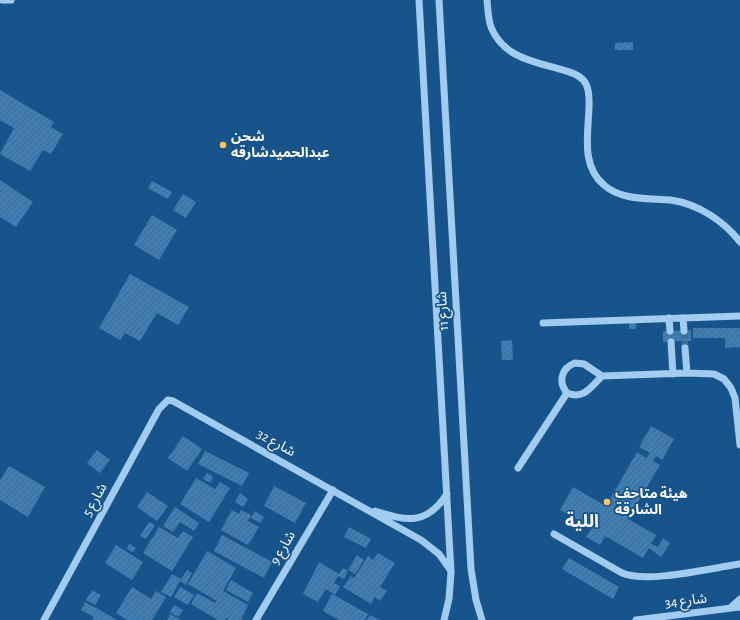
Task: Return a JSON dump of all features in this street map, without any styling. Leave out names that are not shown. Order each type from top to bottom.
[{"type":"street","points":[[2,0],[10,0]]},
{"type":"street","name":"شارع 11","points":[[419,0],[451,572],[449,599],[444,620]]},
{"type":"street","name":"شارع 11","points":[[439,0],[471,569],[476,600],[482,620]]},
{"type":"street","points":[[487,0],[491,25],[498,39],[508,50],[525,59],[573,73],[586,84],[589,96],[587,153],[593,171],[604,185],[612,191],[629,196],[673,201],[688,205],[716,219],[740,242]]},
{"type":"street","points":[[543,323],[740,316]]},
{"type":"street","points":[[670,318],[670,331]]},
{"type":"street","points":[[683,318],[684,331]]},
{"type":"street","points":[[671,342],[673,374]]},
{"type":"street","points":[[685,348],[687,373]]},
{"type":"street","points":[[602,376],[586,393],[576,395],[567,393],[563,388],[561,378],[566,368],[574,363],[584,364],[602,376],[687,373],[714,374],[724,379],[732,388],[735,398],[740,445]]},
{"type":"street","points":[[518,468],[567,393]]},
{"type":"street","name":"شارع 32","points":[[173,401],[366,508],[430,546],[439,554],[451,572]]},
{"type":"street","name":"شارع 5","points":[[44,620],[159,409],[165,402],[173,401]]},
{"type":"street","name":"شارع 9","points":[[256,620],[332,490]]},
{"type":"street","name":"شارع 32","points":[[366,508],[396,518],[414,520],[422,518],[435,510],[447,494]]},
{"type":"street","points":[[554,534],[622,573],[633,577],[671,575],[740,564]]},
{"type":"street","points":[[730,608],[740,599]]},
{"type":"street","name":"شارع 34","points":[[636,620],[740,607]]},
{"type":"building","points":[[633,42],[633,50],[615,50],[615,43]]},
{"type":"building","points":[[0,90],[54,122],[51,127],[63,134],[51,154],[43,150],[30,171],[0,154],[14,128],[0,120]]},
{"type":"building","points":[[0,180],[33,202],[16,227],[0,217]]},
{"type":"building","points":[[152,181],[172,192],[168,199],[148,188]]},
{"type":"building","points":[[183,194],[196,202],[186,218],[173,210]]},
{"type":"building","points":[[152,215],[177,230],[159,260],[134,245]]},
{"type":"building","points":[[130,274],[189,307],[178,325],[157,313],[140,341],[125,333],[120,340],[99,328]]},
{"type":"building","points":[[629,323],[636,323],[636,329],[629,329]]},
{"type":"building","points":[[693,328],[740,328],[740,347],[725,348],[725,338],[693,338]]},
{"type":"building","points":[[691,330],[691,341],[687,341],[688,348],[683,348],[683,341],[663,342],[663,331]]},
{"type":"building","points":[[512,340],[513,360],[502,360],[501,341]]},
{"type":"building","points":[[651,426],[674,439],[662,460],[656,456],[653,461],[660,465],[628,519],[656,535],[651,544],[658,547],[663,538],[670,543],[661,557],[649,548],[643,558],[605,536],[600,545],[586,537],[592,528],[560,510],[573,487],[606,506],[637,452],[646,458],[650,453],[639,447]]},
{"type":"building","points":[[183,436],[202,449],[187,471],[168,458]]},
{"type":"building","points":[[97,450],[110,460],[100,473],[87,463]]},
{"type":"building","points":[[205,451],[249,473],[242,486],[198,464]]},
{"type":"building","points":[[9,466],[45,487],[28,517],[0,500],[0,480]]},
{"type":"building","points":[[207,473],[213,477],[210,483],[203,479]]},
{"type":"building","points":[[196,478],[215,489],[220,482],[230,488],[209,522],[180,504]]},
{"type":"building","points":[[274,486],[306,503],[295,523],[264,506]]},
{"type":"building","points":[[147,492],[168,506],[157,521],[137,507]]},
{"type":"building","points":[[240,493],[248,499],[243,507],[235,502]]},
{"type":"building","points":[[175,507],[199,523],[194,531],[180,522],[173,532],[163,526]]},
{"type":"building","points":[[232,510],[239,514],[241,510],[251,515],[248,521],[259,527],[248,545],[221,530]]},
{"type":"building","points":[[255,511],[264,517],[260,523],[251,518]]},
{"type":"building","points":[[149,522],[155,525],[146,539],[140,536]]},
{"type":"building","points":[[159,527],[178,538],[183,531],[193,537],[172,571],[143,553]]},
{"type":"building","points":[[349,527],[371,539],[366,548],[344,537]]},
{"type":"building","points":[[222,535],[272,562],[264,578],[214,551]]},
{"type":"building","points":[[129,544],[136,548],[133,552],[127,549]]},
{"type":"building","points":[[116,545],[143,562],[132,580],[105,563]]},
{"type":"building","points":[[207,551],[236,568],[223,591],[248,605],[241,620],[229,620],[226,618],[225,620],[218,620],[191,604],[197,593],[215,603],[217,601],[188,584]]},
{"type":"building","points":[[378,553],[395,563],[380,587],[387,591],[380,601],[375,597],[371,604],[343,587],[351,576],[354,578],[368,556],[373,560]]},
{"type":"building","points":[[357,555],[364,560],[355,574],[348,570]]},
{"type":"building","points":[[569,558],[619,587],[613,599],[562,569]]},
{"type":"building","points":[[319,562],[339,574],[343,568],[348,571],[344,579],[338,576],[334,583],[340,586],[335,595],[326,589],[318,602],[303,594]]},
{"type":"building","points":[[187,570],[192,573],[186,585],[180,581],[171,597],[161,592],[172,574],[181,579]]},
{"type":"building","points":[[231,580],[253,593],[248,602],[226,590]]},
{"type":"building","points":[[132,587],[151,599],[156,591],[166,597],[152,620],[127,620],[116,613]]},
{"type":"building","points":[[180,587],[194,595],[188,605],[174,597]]},
{"type":"building","points":[[92,590],[101,595],[95,605],[86,600]]},
{"type":"building","points":[[332,594],[368,614],[365,620],[339,620],[323,611]]},
{"type":"building","points":[[85,602],[117,620],[92,620],[94,617],[81,610]]},
{"type":"building","points":[[174,605],[183,610],[178,617],[170,612]]},
{"type":"building","points":[[170,614],[181,620],[167,620]]},
{"type":"building","points":[[370,615],[380,620],[367,620]]},
{"type":"tunnel","points":[[684,331],[685,348]]},
{"type":"place","name":"شحن عبدالحميدشارقه","points":[[223,145]]},
{"type":"place","name":"هيئة متاحف الشارقة","points":[[607,502]]},
{"type":"district","name":"اللية","points":[[582,522]]}]
